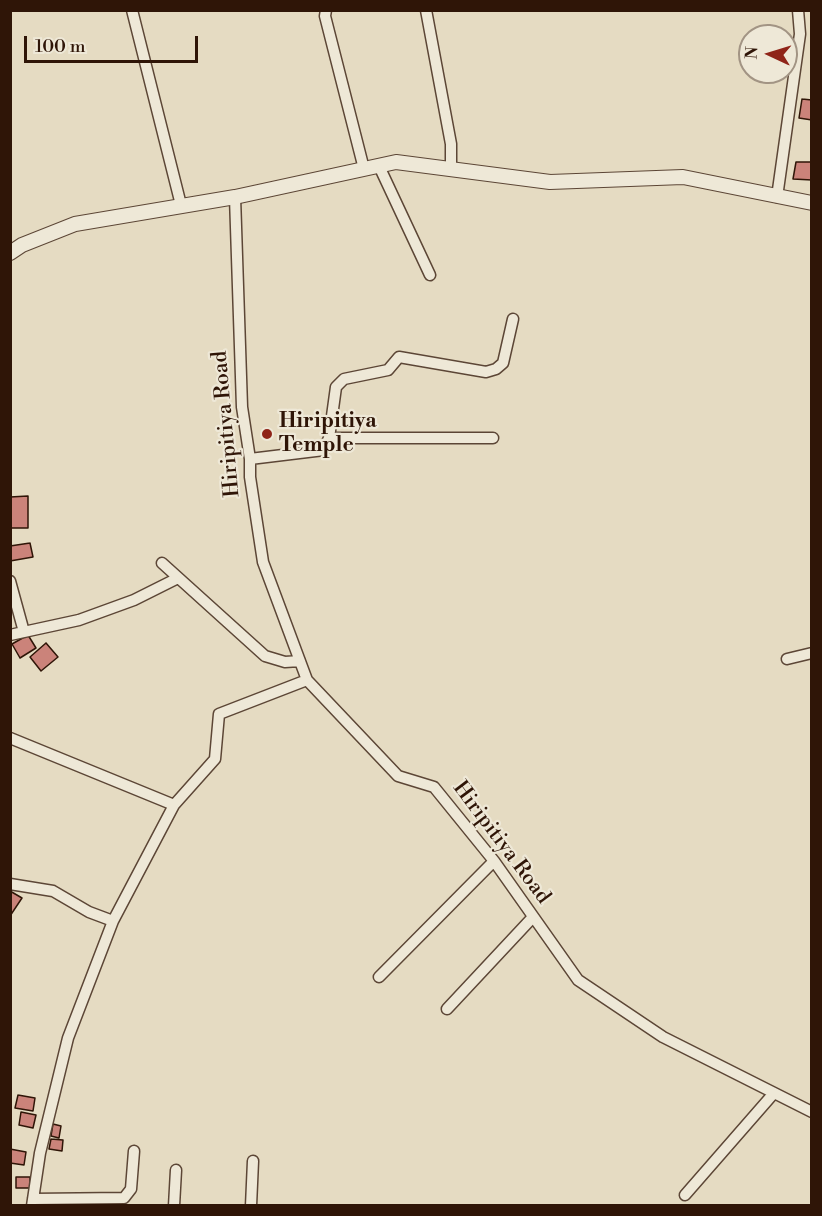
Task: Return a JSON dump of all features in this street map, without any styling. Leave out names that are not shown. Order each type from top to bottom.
[{"type":"street","points":[[132,10],[181,205]]},
{"type":"street","points":[[326,10],[364,169]]},
{"type":"street","points":[[426,10],[451,144],[451,170]]},
{"type":"street","points":[[777,197],[800,34],[799,16],[812,17]]},
{"type":"street","points":[[10,253],[22,245],[75,225],[234,197],[396,162],[550,182],[683,177],[812,203]]},
{"type":"street","points":[[379,166],[430,275]]},
{"type":"street","name":"Hiripitiya Road","points":[[234,197],[242,406],[250,459],[249,477],[263,562],[307,680],[398,776],[434,787],[494,861],[578,980],[663,1037],[812,1112]]},
{"type":"street","points":[[250,459],[324,450],[329,438],[336,387],[344,379],[388,370],[399,357],[486,372],[496,369],[503,363],[513,319]]},
{"type":"street","points":[[329,438],[493,438]]},
{"type":"street","points":[[162,564],[265,656],[285,662],[300,661]]},
{"type":"street","points":[[10,635],[79,620],[134,600],[178,578]]},
{"type":"street","points":[[10,581],[24,632]]},
{"type":"street","points":[[787,659],[812,653]]},
{"type":"street","points":[[134,1151],[130,1189],[124,1198],[33,1203],[40,1153],[68,1038],[113,921],[174,805],[215,759],[219,714],[307,680]]},
{"type":"street","points":[[10,738],[174,805]]},
{"type":"street","points":[[380,977],[494,861]]},
{"type":"street","points":[[10,884],[53,891],[89,912],[113,921]]},
{"type":"street","points":[[447,1009],[533,917]]},
{"type":"street","points":[[685,1195],[774,1093]]},
{"type":"street","points":[[251,1206],[253,1161]]},
{"type":"street","points":[[174,1206],[176,1170]]},
{"type":"building","points":[[802,99],[812,100],[812,120],[799,118]]},
{"type":"building","points":[[796,162],[812,162],[812,180],[793,179]]},
{"type":"building","points":[[28,496],[28,528],[10,528],[10,497]]},
{"type":"building","points":[[30,543],[33,557],[10,561],[10,546]]},
{"type":"building","points":[[28,635],[36,648],[20,658],[12,644]]},
{"type":"building","points":[[46,643],[58,657],[41,671],[30,657]]},
{"type":"building","points":[[10,891],[22,898],[10,916]]},
{"type":"building","points":[[18,1095],[35,1098],[33,1111],[15,1108]]},
{"type":"building","points":[[21,1112],[36,1115],[33,1128],[19,1125]]},
{"type":"building","points":[[53,1124],[61,1126],[59,1138],[51,1136]]},
{"type":"building","points":[[51,1139],[63,1140],[62,1151],[49,1149]]},
{"type":"building","points":[[10,1149],[26,1152],[24,1165],[10,1163]]},
{"type":"building","points":[[16,1177],[30,1177],[30,1188],[16,1188]]},
{"type":"place","name":"Hiripitiya Temple","points":[[267,434]]}]
